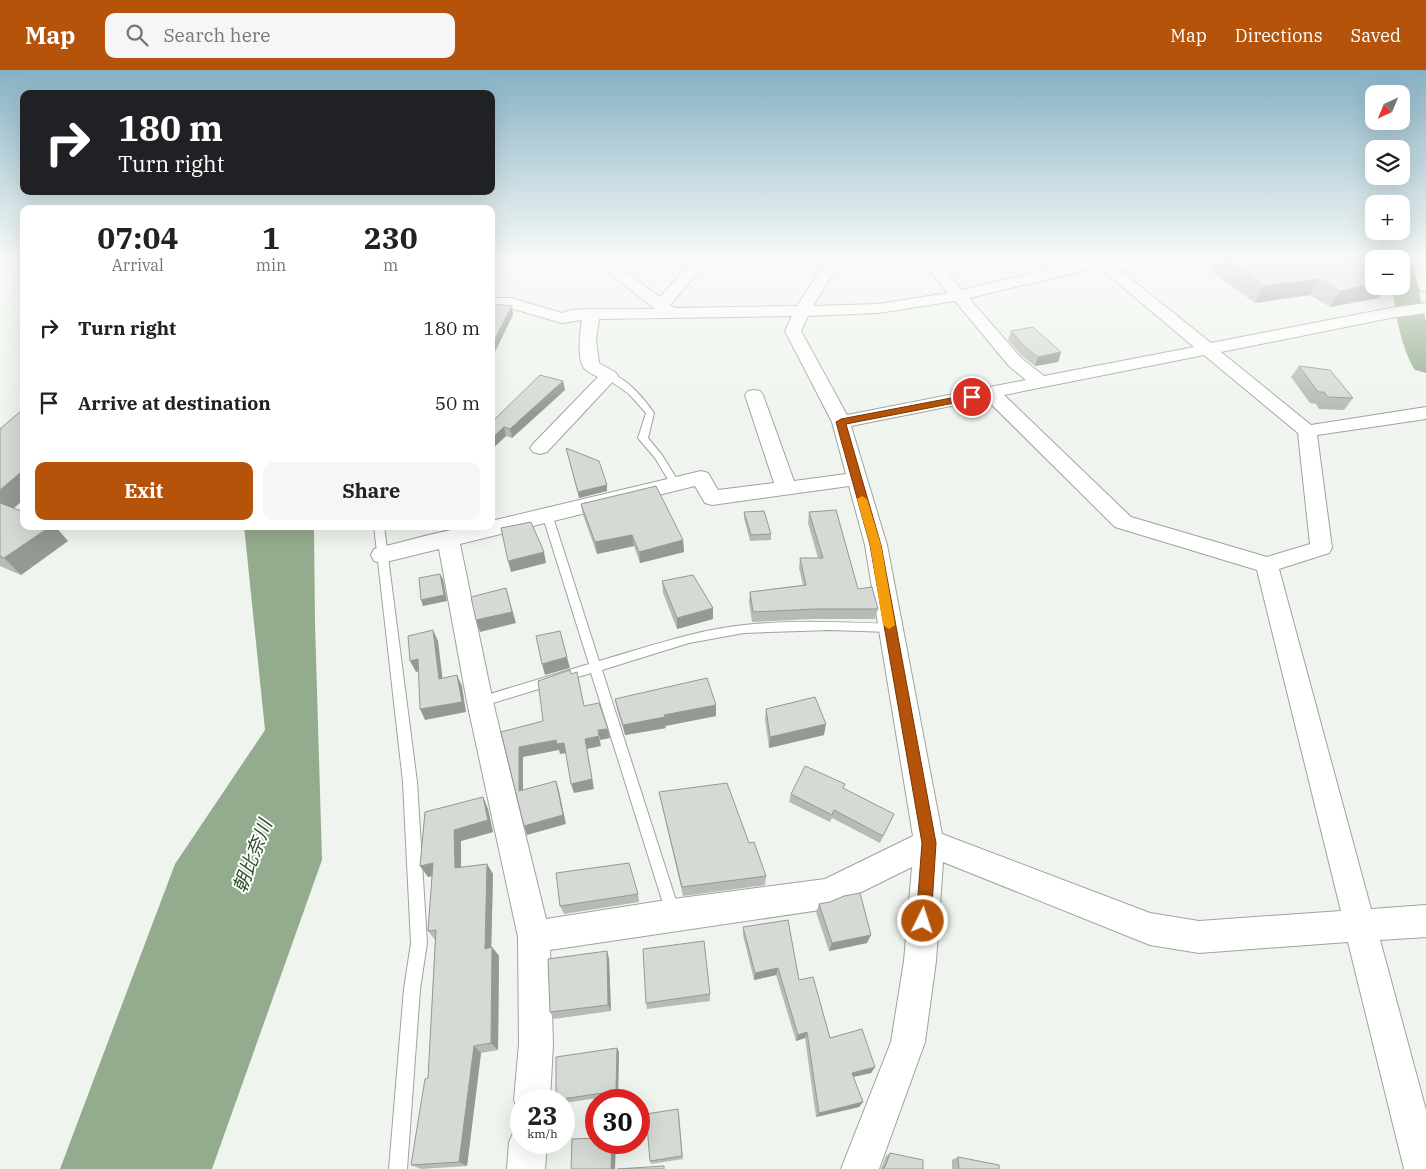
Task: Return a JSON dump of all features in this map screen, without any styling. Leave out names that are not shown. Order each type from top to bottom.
[{"type":"street","points":[[536,310],[562,318],[571,315],[647,310]]},
{"type":"street","points":[[753,310],[836,313],[856,310]]},
{"type":"street","points":[[972,310],[1015,362],[1041,383]]},
{"type":"street","points":[[990,393],[1123,522],[1267,566],[1321,548],[1307,431],[1160,310]]},
{"type":"street","points":[[841,422],[1410,310]]},
{"type":"street","points":[[802,311],[794,331],[801,349],[823,385],[841,422],[876,545],[929,843],[920,961],[908,1042],[860,1169]]},
{"type":"street","points":[[540,448],[609,376],[591,366],[588,347],[588,326],[592,314]]},
{"type":"street","points":[[754,395],[786,488]]},
{"type":"street","points":[[1307,431],[1421,414]]},
{"type":"street","points":[[495,527],[701,478],[712,498],[856,478]]},
{"type":"street","points":[[382,555],[481,530]]},
{"type":"street","points":[[448,538],[480,702],[534,937],[536,1044],[533,1089]]},
{"type":"street","points":[[1267,566],[1423,1169]]},
{"type":"street","points":[[534,937],[673,915],[826,894],[929,843],[1150,929],[1199,937],[1426,921]]},
{"type":"street","points":[[526,1169],[527,1154]]},
{"type":"lane","points":[[609,376],[620,382],[642,400],[650,412],[643,438],[659,456],[675,484]]},
{"type":"lane","points":[[547,514],[673,915]]},
{"type":"lane","points":[[379,530],[410,782],[419,943],[412,989],[398,1169]]},
{"type":"lane","points":[[480,702],[689,639],[744,629],[830,626],[890,628]]},
{"type":"water","name":"朝比奈川","points":[[244,530],[314,530],[322,860],[212,1169],[60,1169],[175,864],[265,730]]},
{"type":"building","points":[[495,310],[510,310],[495,339]]},
{"type":"building","points":[[1033,327],[1061,352],[1038,357],[1025,347],[1011,331]]},
{"type":"building","points":[[1299,366],[1330,370],[1353,398],[1328,397],[1324,392],[1318,392]]},
{"type":"building","points":[[540,375],[563,381],[510,429],[504,427],[495,435],[495,419]]},
{"type":"building","points":[[20,412],[20,473],[0,490],[0,429]]},
{"type":"building","points":[[566,448],[599,461],[607,485],[578,492]]},
{"type":"building","points":[[656,486],[683,540],[639,552],[632,535],[595,542],[581,504]]},
{"type":"building","points":[[0,503],[20,510],[20,530],[45,530],[4,558],[0,556]]},
{"type":"building","points":[[836,510],[858,589],[872,587],[878,609],[815,609],[753,612],[750,592],[806,585],[800,558],[823,558],[809,512]]},
{"type":"building","points":[[764,511],[771,534],[751,535],[744,512]]},
{"type":"building","points":[[531,522],[544,552],[508,561],[501,528]]},
{"type":"building","points":[[440,574],[444,595],[421,600],[419,578]]},
{"type":"building","points":[[693,575],[713,608],[677,618],[662,581]]},
{"type":"building","points":[[506,588],[512,612],[476,620],[471,597]]},
{"type":"building","points":[[433,630],[439,679],[457,675],[462,702],[420,709],[418,659],[410,661],[408,636]]},
{"type":"building","points":[[560,631],[567,657],[542,664],[536,636]]},
{"type":"building","points":[[570,670],[571,674],[577,672],[584,706],[599,703],[608,729],[598,730],[599,736],[585,739],[592,779],[571,784],[564,743],[557,744],[556,740],[519,747],[519,791],[556,781],[563,815],[524,826],[501,732],[543,721],[538,681]]},
{"type":"building","points":[[707,678],[716,705],[623,725],[615,699]]},
{"type":"building","points":[[815,697],[826,724],[770,737],[766,709]]},
{"type":"building","points":[[805,766],[845,784],[843,788],[894,814],[883,836],[834,810],[832,815],[791,794]]},
{"type":"building","points":[[727,783],[749,843],[754,842],[766,876],[682,887],[659,792]]},
{"type":"building","points":[[483,797],[488,820],[454,830],[455,868],[487,864],[485,949],[492,947],[491,1043],[474,1046],[459,1162],[411,1165],[425,1079],[428,1078],[436,930],[428,931],[433,863],[420,866],[425,812]]},
{"type":"building","points":[[629,863],[638,894],[560,906],[556,873]]},
{"type":"building","points":[[860,893],[871,935],[832,943],[819,904]]},
{"type":"building","points":[[788,920],[799,980],[813,977],[830,1038],[862,1029],[875,1067],[852,1073],[863,1102],[819,1113],[807,1032],[798,1035],[778,968],[755,973],[743,927]]},
{"type":"building","points":[[704,941],[710,994],[646,1003],[643,949]]},
{"type":"building","points":[[607,951],[608,1005],[550,1012],[548,959]]},
{"type":"building","points":[[617,1048],[616,1089],[585,1089],[585,1096],[575,1097],[575,1089],[556,1089],[556,1057]]},
{"type":"building","points":[[678,1109],[682,1156],[650,1161],[650,1113]]},
{"type":"building","points":[[585,1138],[585,1154],[612,1154],[611,1169],[571,1169],[572,1154],[575,1154],[575,1139]]},
{"type":"building","points":[[890,1153],[923,1160],[923,1169],[882,1169],[885,1167]]},
{"type":"building","points":[[958,1157],[999,1165],[999,1169],[959,1169]]},
{"type":"building","points":[[664,1166],[664,1169],[617,1169]]},
{"type":"waterway","points":[[1410,310],[1426,364]]},
{"type":"slow traffic","points":[[862,499],[876,545],[889,625]]},
{"type":"route","points":[[923,921],[929,843],[876,545],[841,422],[972,397]]}]
